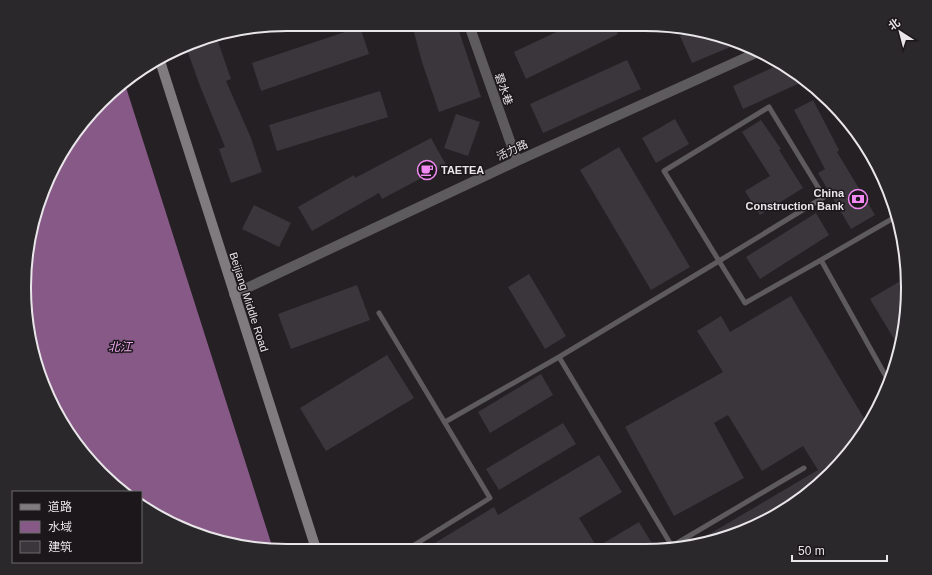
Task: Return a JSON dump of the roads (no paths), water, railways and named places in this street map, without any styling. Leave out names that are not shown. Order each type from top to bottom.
[{"type":"street","name":"碧水巷","points":[[471,31],[517,161]]},
{"type":"street","name":"活力路","points":[[234,294],[517,161],[752,55]]},
{"type":"street","name":"Beijiang Middle Road","points":[[161,64],[314,544]]},
{"type":"lane","points":[[445,422],[559,357],[719,261],[824,197],[769,107],[664,171],[719,261],[745,303],[891,219]]},
{"type":"lane","points":[[821,260],[885,375]]},
{"type":"lane","points":[[379,313],[490,498],[416,544]]},
{"type":"lane","points":[[559,357],[670,542]]},
{"type":"lane","points":[[683,541],[804,468]]},
{"type":"water","name":"北江","points":[[126,88],[271,543],[237,539],[205,530],[174,518],[159,510],[142,499],[142,491],[131,491],[106,469],[74,430],[57,401],[45,370],[33,321],[31,288],[33,254],[40,221],[57,174],[74,145],[106,106]]},
{"type":"place","name":"TAETEA","points":[[427,170]]},
{"type":"place","name":"China Construction Bank","points":[[858,199]]}]
